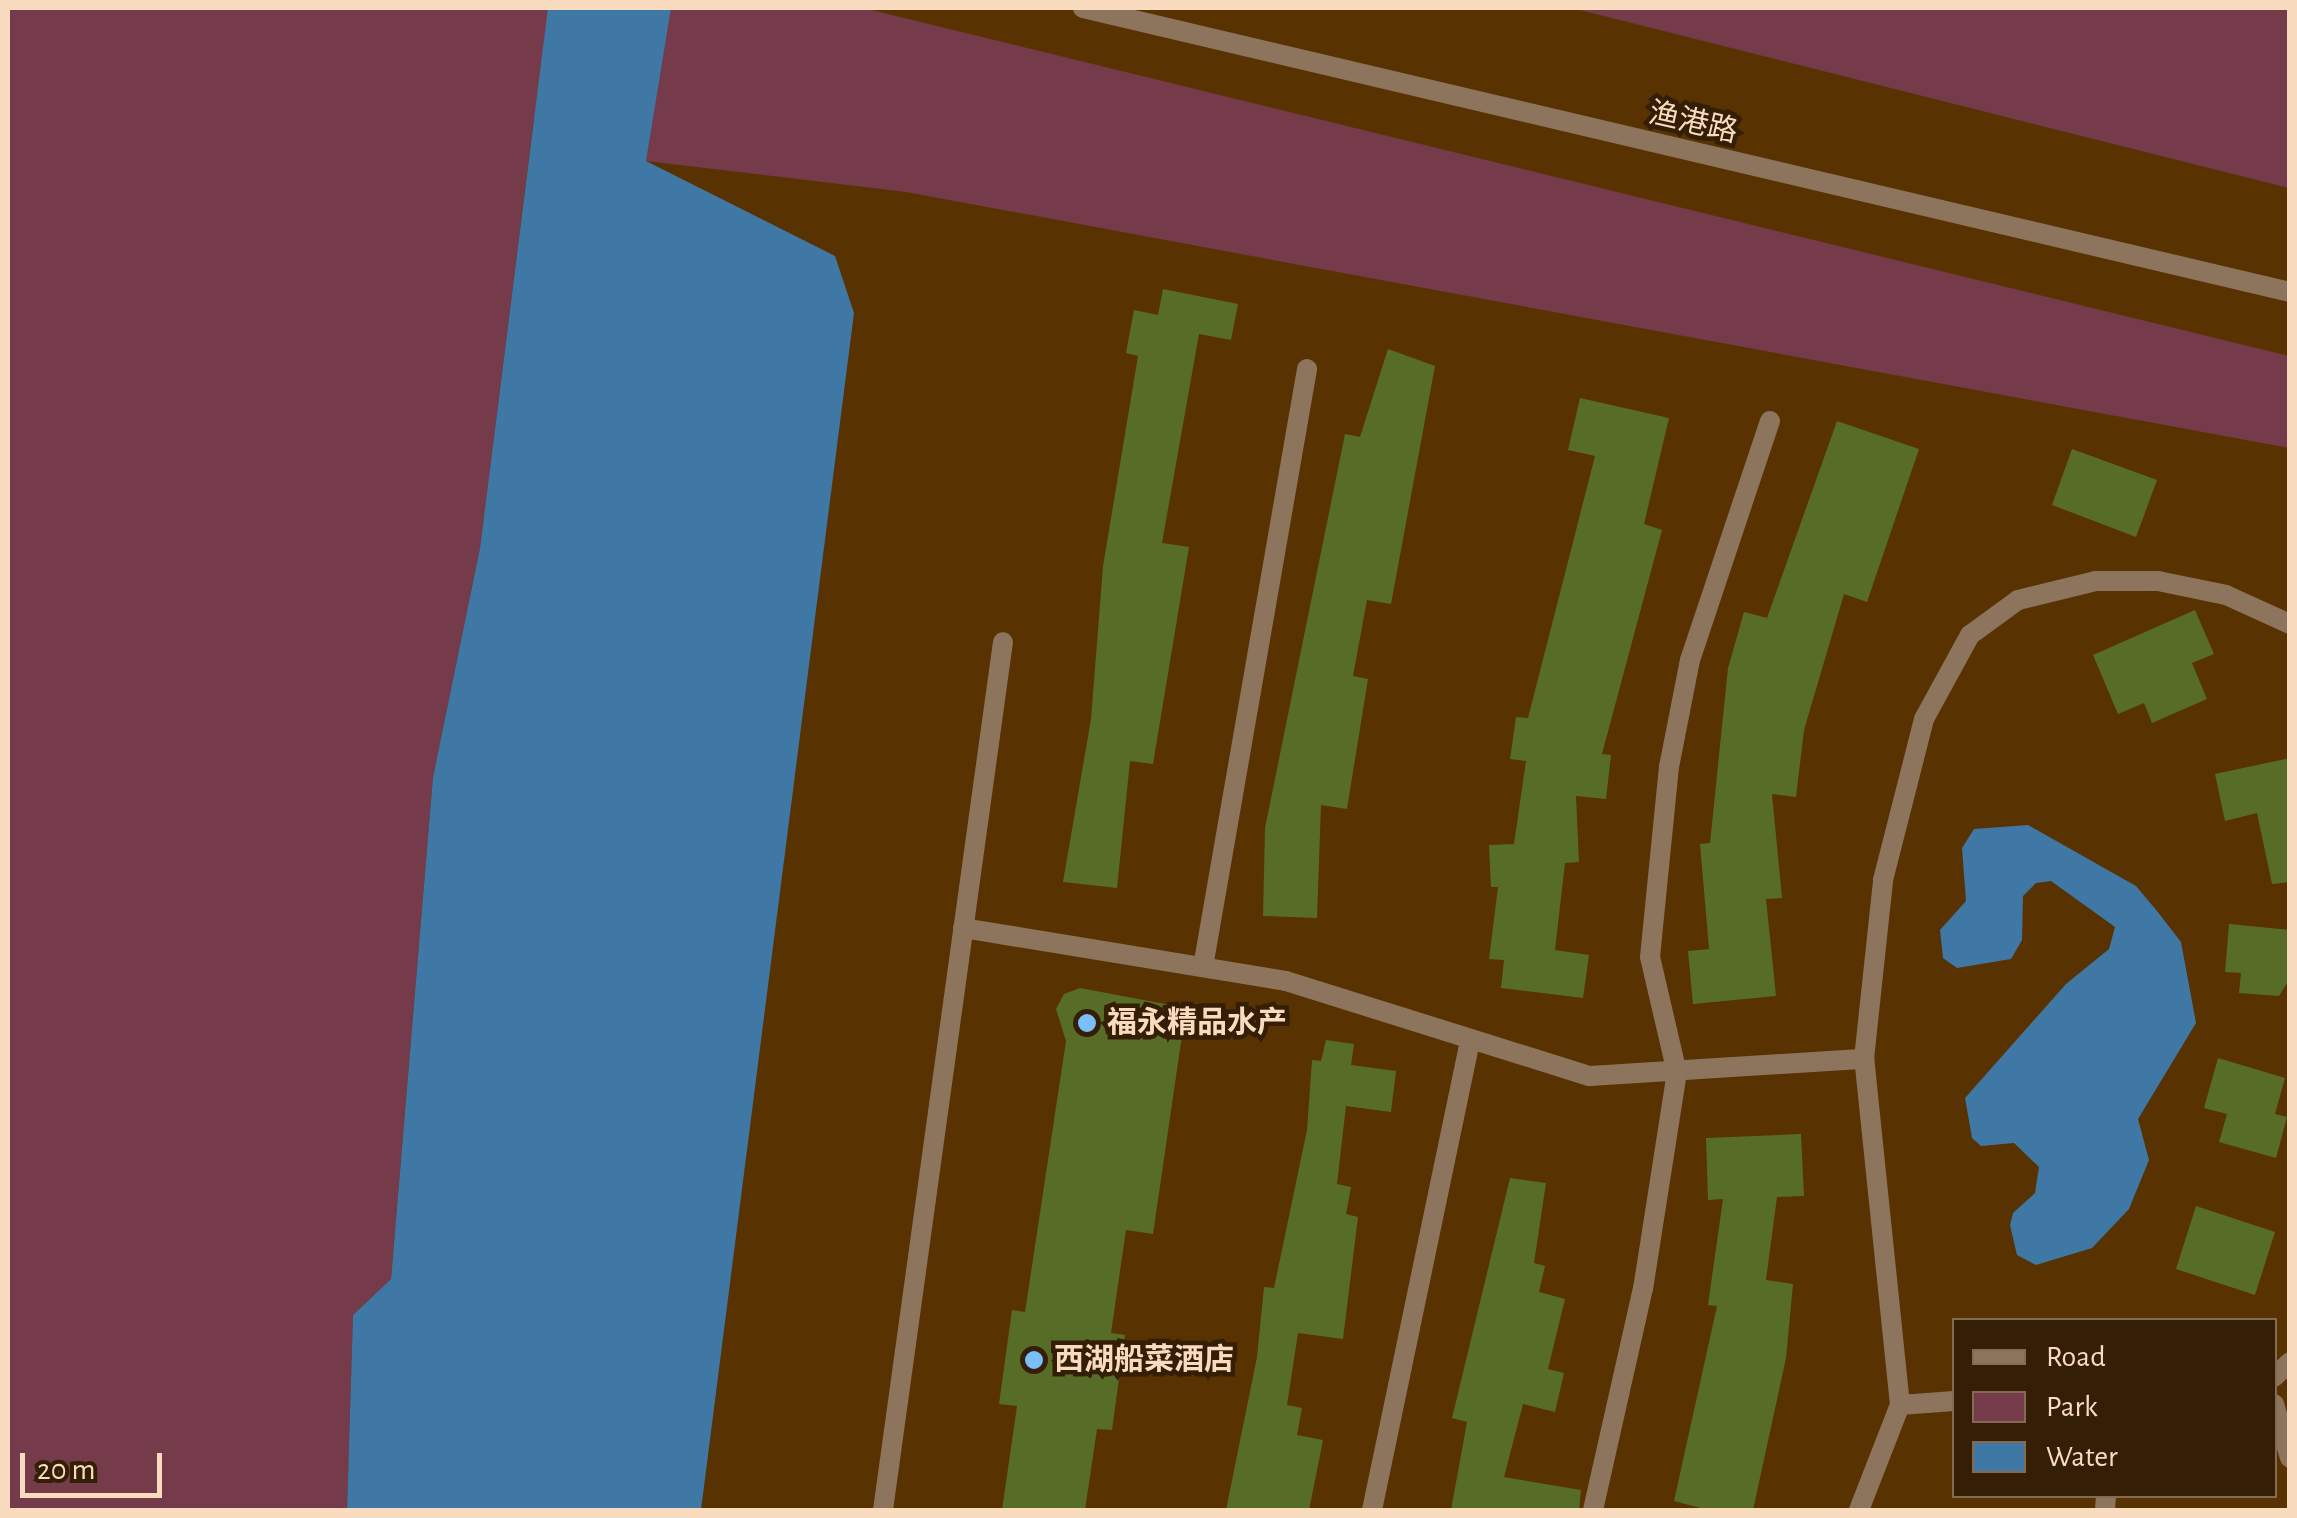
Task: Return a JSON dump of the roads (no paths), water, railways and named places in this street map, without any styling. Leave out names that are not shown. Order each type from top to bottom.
[{"type":"street","name":"渔港路","points":[[1083,8],[2290,292]]},
{"type":"street","points":[[1203,967],[1307,368]]},
{"type":"street","points":[[1593,1510],[1642,1289],[1678,1073],[1650,957],[1669,767],[1690,660],[1770,421]]},
{"type":"street","points":[[1859,1510],[1900,1405],[1864,1060],[1888,862],[1924,719],[1970,635],[2018,600],[2096,582],[2158,581],[2226,594],[2290,624]]},
{"type":"street","points":[[883,1510],[1002,642]]},
{"type":"street","points":[[963,928],[1203,967],[1378,1005],[1470,1041],[1590,1076],[1864,1060]]},
{"type":"street","points":[[1372,1510],[1470,1041]]},
{"type":"street","points":[[1900,1405],[1952,1402]]},
{"type":"street","points":[[2277,1414],[2290,1458]]},
{"type":"water","points":[[548,8],[671,8],[646,161],[835,256],[854,313],[701,1510],[347,1510],[353,1315],[391,1279],[433,777],[480,548]]},
{"type":"water","points":[[2028,825],[2136,886],[2181,942],[2196,1023],[2138,1119],[2149,1160],[2129,1209],[2092,1248],[2036,1265],[2017,1255],[2010,1225],[2013,1213],[2035,1193],[2039,1167],[2014,1143],[1981,1146],[1972,1138],[1965,1098],[2066,984],[2109,949],[2115,927],[2051,881],[2036,883],[2023,896],[2022,940],[2011,959],[1957,968],[1943,958],[1940,930],[1966,901],[1962,848],[1974,829]]},
{"type":"place","name":"福永精品水产","points":[[1087,1023]]},
{"type":"place","name":"西湖船菜酒店","points":[[1034,1360]]}]
